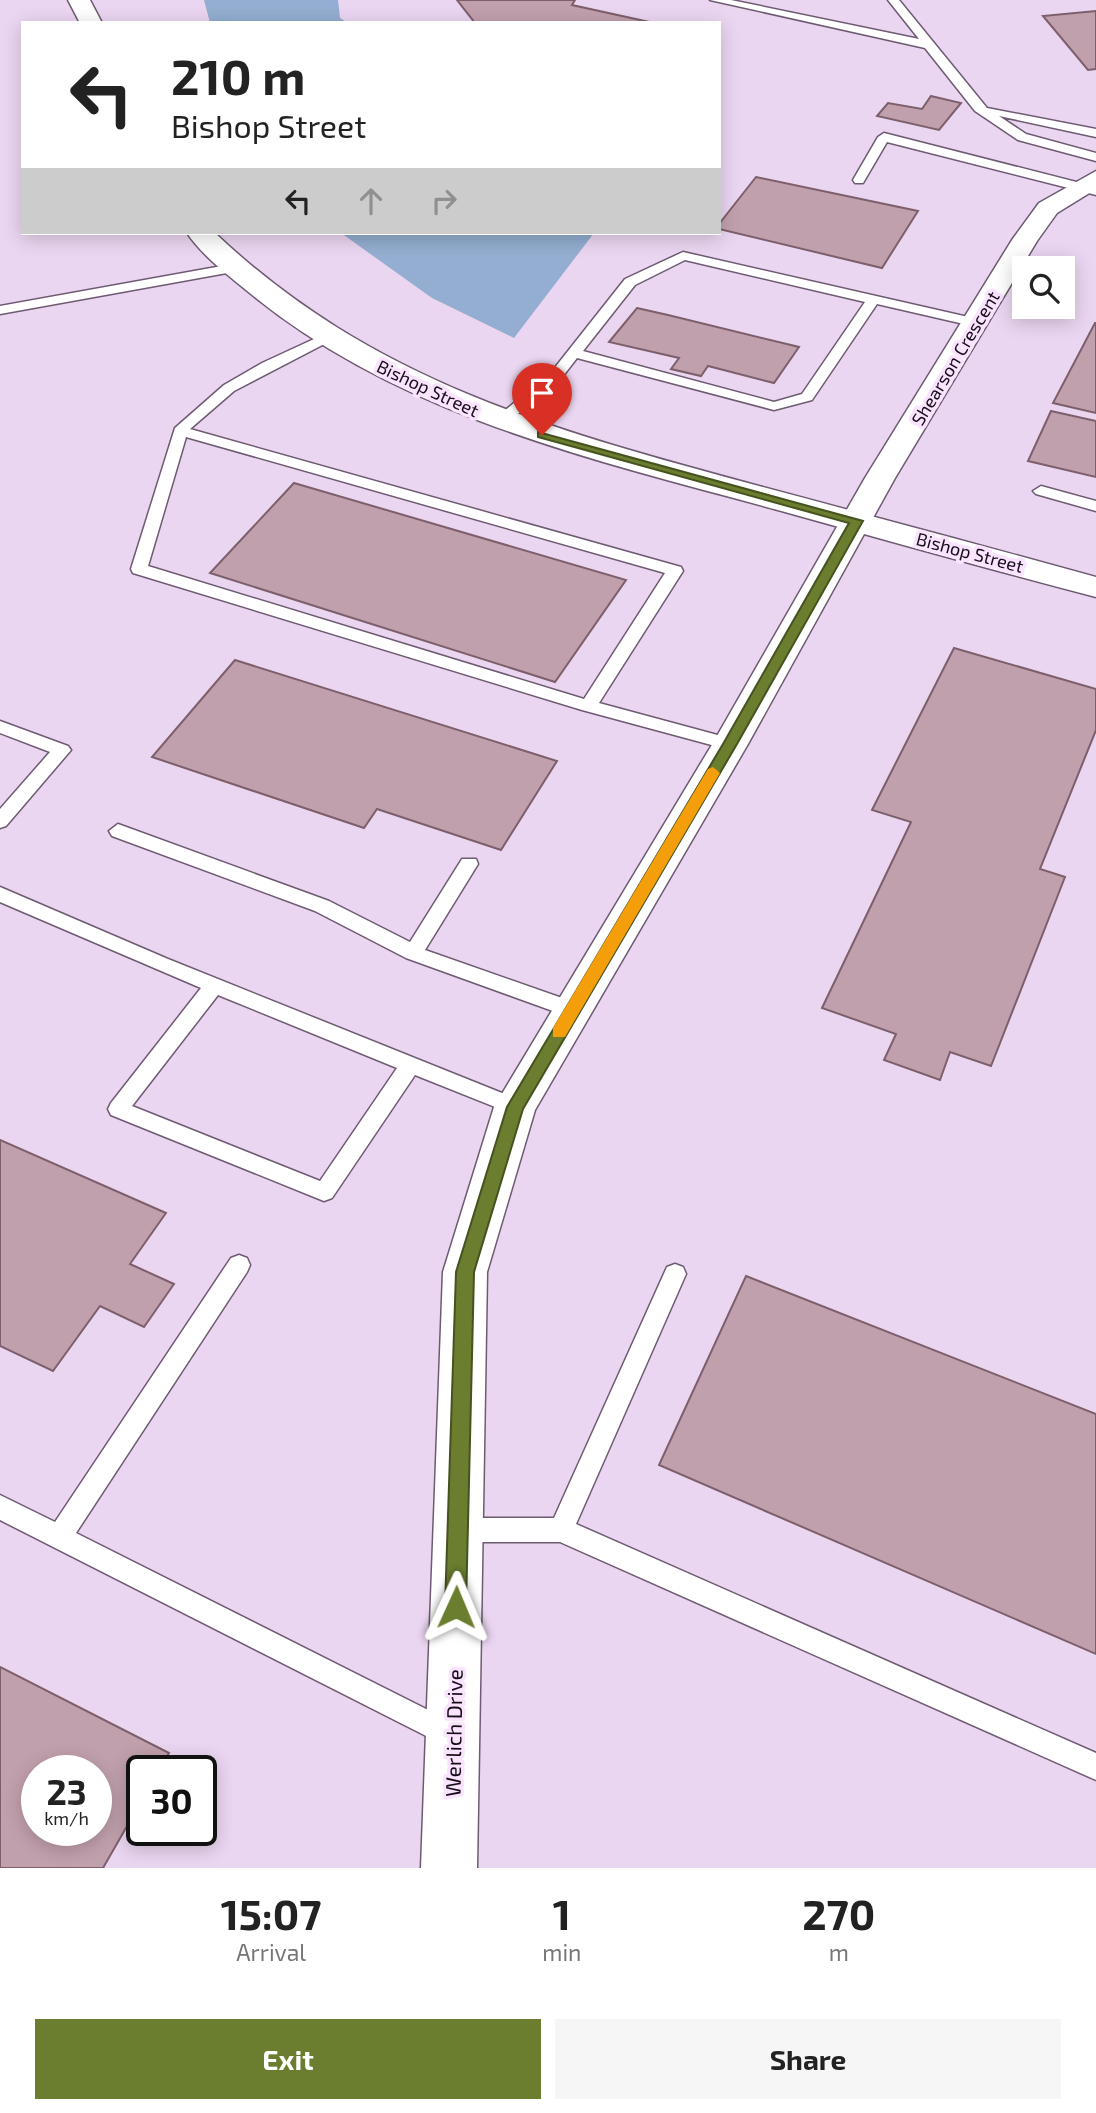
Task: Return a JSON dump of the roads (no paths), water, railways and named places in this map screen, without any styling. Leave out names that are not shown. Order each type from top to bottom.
[{"type":"street","points":[[79,0],[90,21]]},
{"type":"street","name":"Shearson Crescent","points":[[856,521],[1025,240],[1048,208],[1091,185]]},
{"type":"street","name":"Bishop Street","points":[[202,235],[233,268],[272,300],[327,337],[404,380],[501,421],[584,448],[1096,587]]},
{"type":"street","name":"Werlich Drive","points":[[449,1868],[465,1272],[515,1107],[730,744],[856,521]]},
{"type":"lane","points":[[715,0],[929,45]]},
{"type":"lane","points":[[893,0],[979,108],[1022,137],[1096,157]]},
{"type":"lane","points":[[979,108],[1096,133]]},
{"type":"lane","points":[[859,180],[884,137],[1091,185]]},
{"type":"lane","points":[[501,421],[558,373],[629,282],[683,256],[977,323]]},
{"type":"lane","points":[[0,310],[233,268]]},
{"type":"lane","points":[[573,353],[774,406],[807,397],[872,301]]},
{"type":"lane","points":[[327,337],[236,383],[191,417],[180,431],[139,569],[588,706],[730,744]]},
{"type":"lane","points":[[180,431],[675,571],[588,706]]},
{"type":"lane","points":[[1041,491],[1096,506]]},
{"type":"lane","points":[[0,727],[62,750],[0,821]]},
{"type":"lane","points":[[118,831],[322,905],[413,953],[572,1010]]},
{"type":"lane","points":[[413,953],[469,864]]},
{"type":"lane","points":[[0,894],[515,1107]]},
{"type":"lane","points":[[216,984],[118,1109],[324,1192],[412,1063]]},
{"type":"lane","points":[[59,1536],[239,1265]]},
{"type":"lane","points":[[561,1531],[675,1274]]},
{"type":"lane","points":[[0,1507],[453,1736]]},
{"type":"lane","points":[[458,1530],[561,1531],[1096,1767]]},
{"type":"water","points":[[204,0],[338,0],[340,18],[345,21],[209,21]]},
{"type":"water","points":[[344,235],[592,235],[514,338],[432,298]]}]
